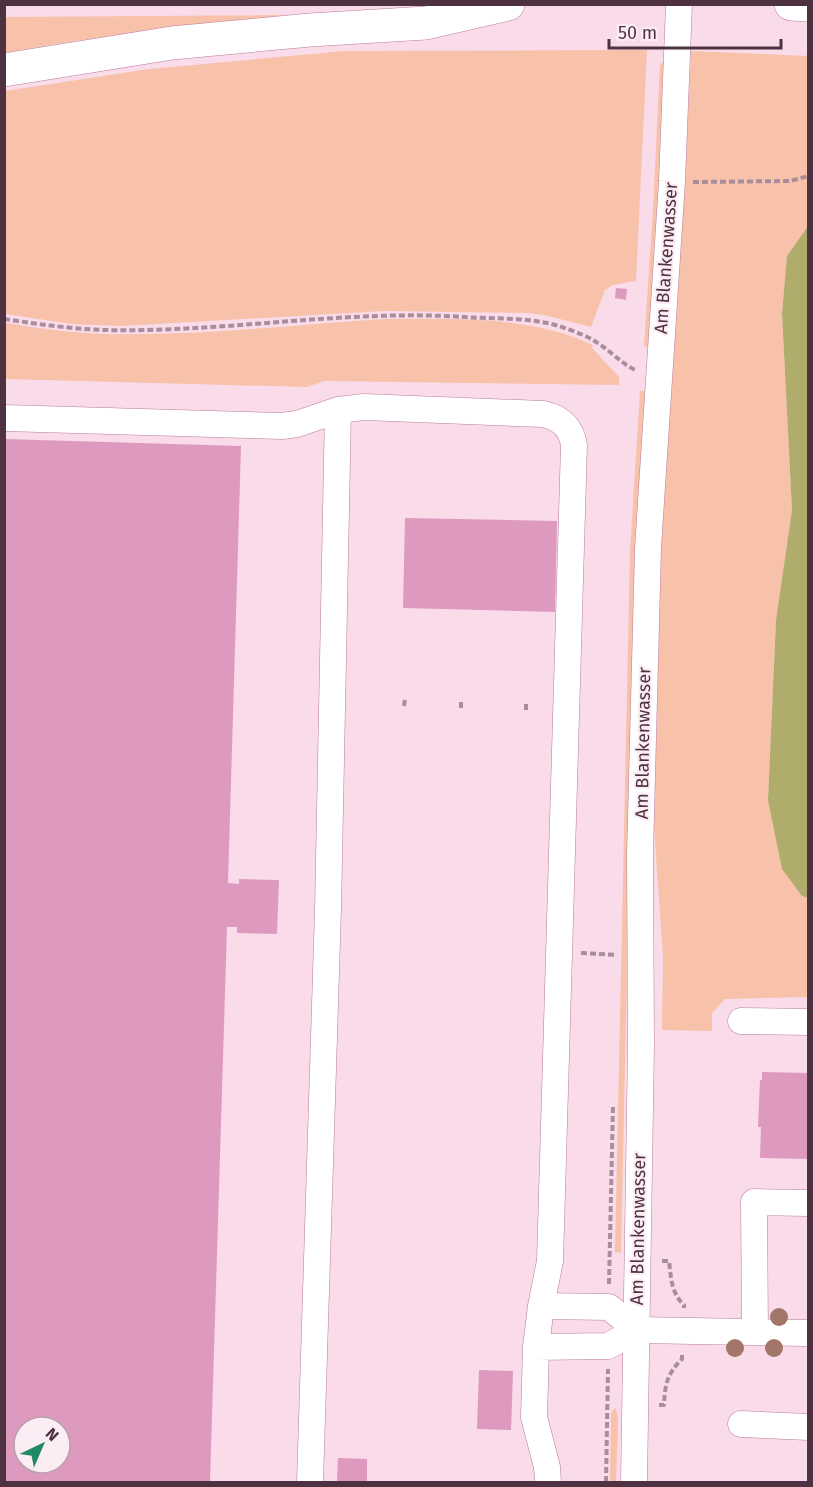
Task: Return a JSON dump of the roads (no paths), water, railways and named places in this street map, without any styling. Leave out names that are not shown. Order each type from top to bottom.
[{"type":"highway","points":[[4,70],[172,43],[310,30],[426,23],[508,4]]},
{"type":"highway","points":[[791,4],[808,6]]},
{"type":"street","name":"Am Blankenwasser","points":[[634,1482],[642,966],[640,854],[648,548],[672,181],[679,4]]},
{"type":"street","points":[[4,418],[282,426],[297,424],[338,410],[364,407],[543,414],[555,417],[566,424],[572,435],[574,445],[570,613],[550,1261],[536,1347],[534,1417],[547,1467],[548,1482]]},
{"type":"street","points":[[310,1482],[328,910],[338,410]]},
{"type":"street","points":[[741,1021],[808,1022]]},
{"type":"street","points":[[755,1332],[754,1202],[808,1203]]},
{"type":"street","points":[[541,1306],[609,1307],[637,1330]]},
{"type":"street","points":[[536,1347],[608,1346],[637,1330],[808,1333]]},
{"type":"street","points":[[741,1424],[808,1426]]}]
